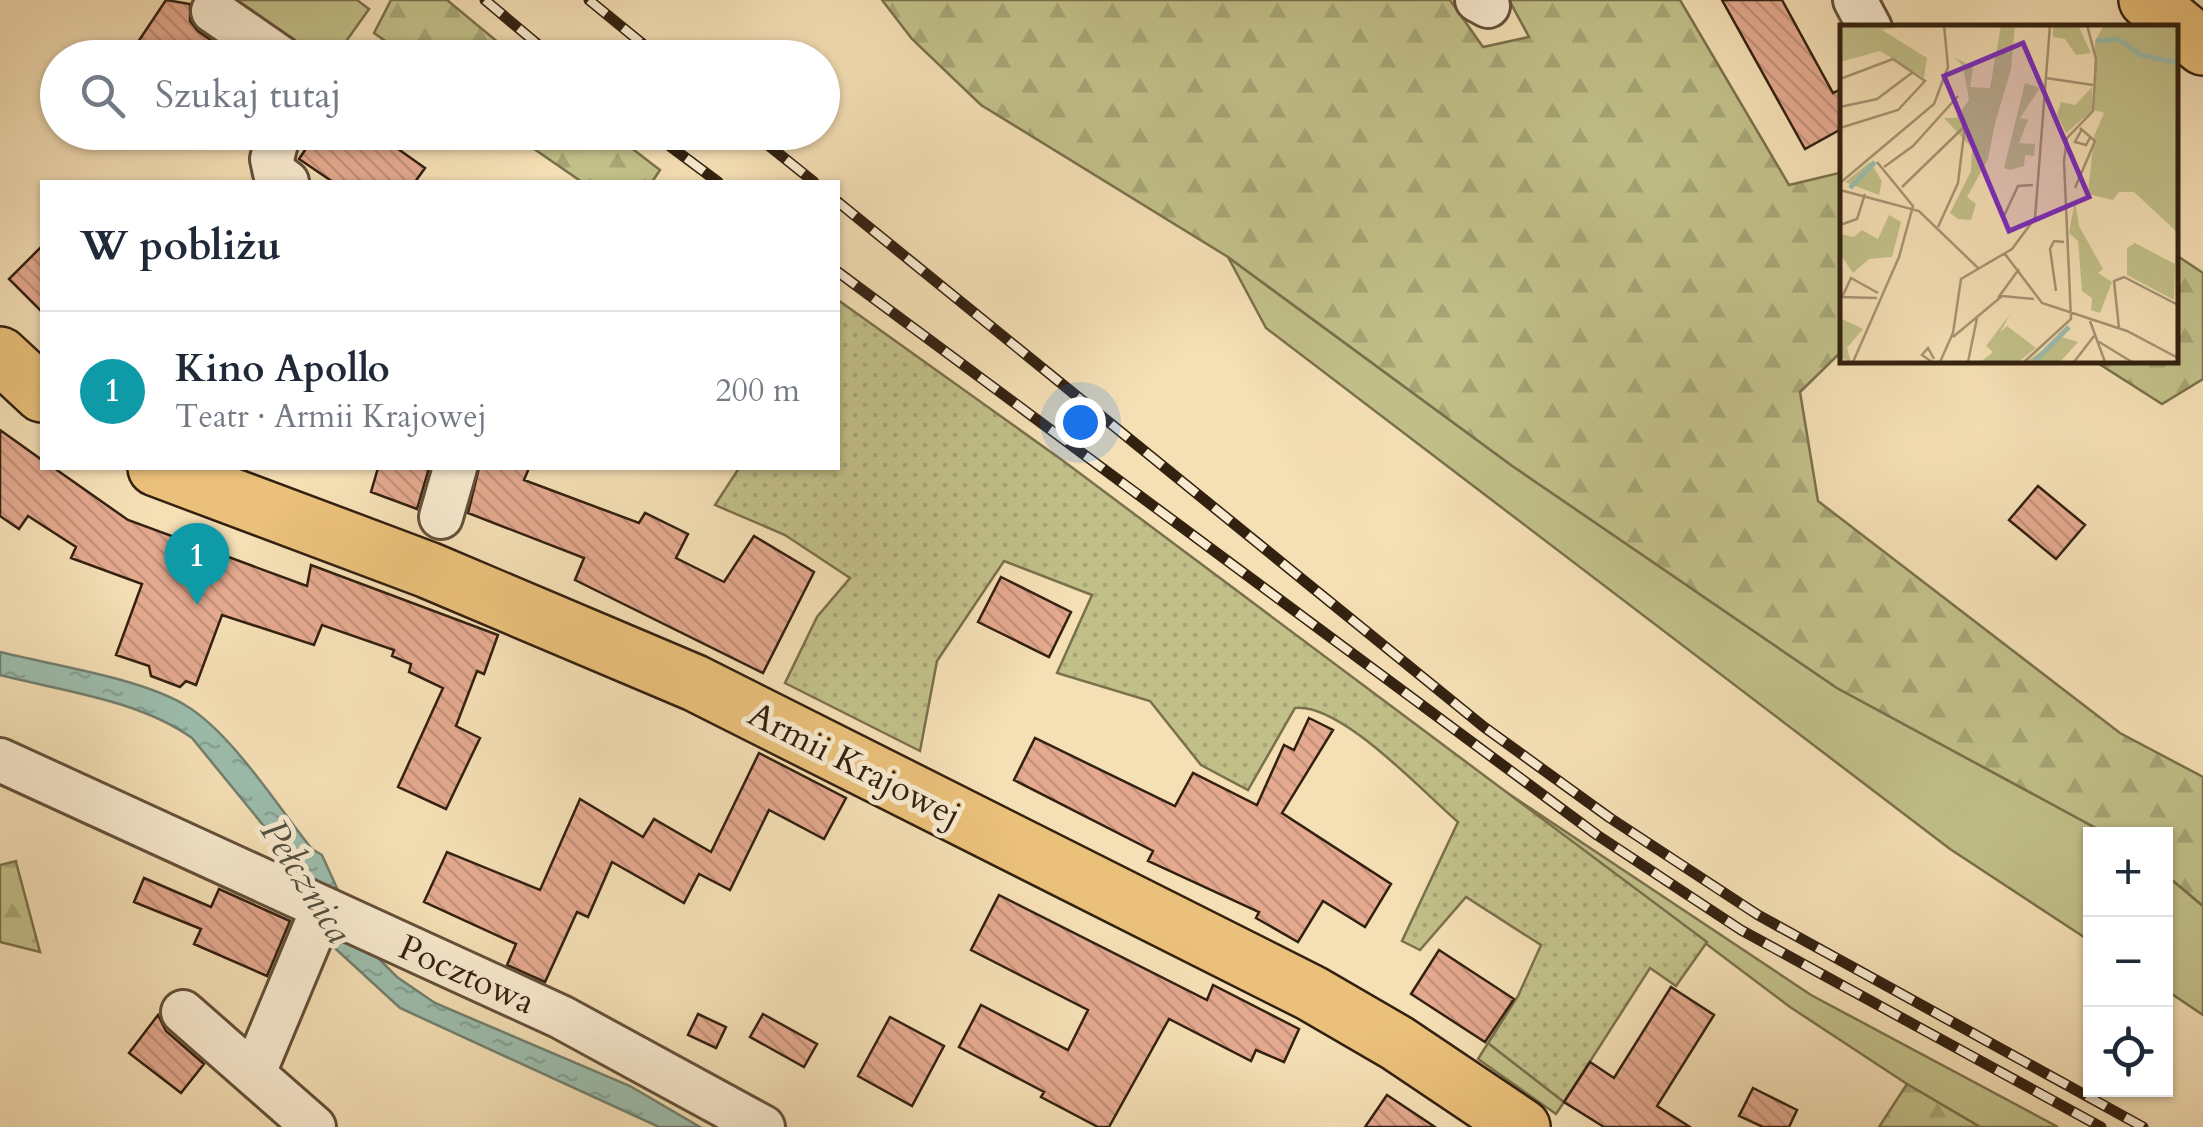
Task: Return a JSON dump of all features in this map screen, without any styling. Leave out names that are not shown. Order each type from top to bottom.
[{"type":"main road","points":[[2147,0],[2177,25]]},
{"type":"main road","points":[[2178,26],[2203,47]]},
{"type":"main road","points":[[0,355],[40,392]]},
{"type":"main road","name":"Armii Krajowej","points":[[161,470],[428,570],[728,698],[1311,993],[1403,1046],[1522,1127]]},
{"type":"street","points":[[1855,0],[1868,25]]},
{"type":"street","points":[[212,11],[255,40]]},
{"type":"street","points":[[274,150],[275,174],[285,180]]},
{"type":"street","points":[[441,516],[454,470]]},
{"type":"street","name":"Pocztowa","points":[[0,760],[322,918],[561,1016],[763,1127]]},
{"type":"street","points":[[254,1073],[322,918]]},
{"type":"street","points":[[183,1012],[314,1127]]},
{"type":"green space","points":[[224,0],[357,0],[369,9],[347,40],[282,40]]},
{"type":"green space","points":[[391,0],[447,0],[495,40],[384,40],[374,33]]},
{"type":"green space","points":[[882,0],[1450,0],[1483,47],[1529,37],[1509,0],[1680,0],[1789,185],[1840,173],[1840,353],[1800,392],[1818,501],[2120,733],[2203,777],[2203,906],[2173,881],[2173,827],[2094,827],[1837,688],[1511,465],[1228,257],[981,105],[912,39]]},
{"type":"green space","points":[[536,150],[634,150],[660,170],[653,180],[579,180]]},
{"type":"green space","points":[[2178,256],[2203,273],[2203,379],[2162,404],[2096,362],[2178,362]]},
{"type":"green space","points":[[1228,257],[1511,465],[1837,688],[2094,827],[2083,827],[2083,936],[1950,849],[1266,328]]},
{"type":"green space","points":[[840,301],[1062,460],[1707,942],[1676,986],[1650,968],[1564,1102],[1488,1043],[1518,996],[1541,945],[1466,897],[1420,950],[1402,941],[1458,822],[1357,734],[1314,710],[1295,708],[1248,790],[1201,765],[1150,701],[1057,673],[1092,595],[1004,561],[937,661],[920,751],[785,683],[817,617],[850,578],[785,535],[715,505],[738,470],[840,470]]},
{"type":"green space","points":[[1494,784],[1811,995],[2058,1127],[1980,1127],[1907,1084],[1790,1007]]},
{"type":"green space","points":[[16,861],[40,952],[0,942],[0,865]]},
{"type":"green space","points":[[2173,881],[2203,906],[2203,1015],[2173,995]]},
{"type":"green space","points":[[1488,1043],[1564,1102],[1556,1114],[1478,1059]]},
{"type":"green space","points":[[1907,1084],[1980,1127],[1879,1127]]},
{"type":"water","name":"Pełcznica","points":[[0,652],[144,687],[203,717],[253,771],[312,849],[322,855],[361,941],[397,977],[435,1003],[630,1086],[700,1127],[659,1127],[400,1008],[326,940],[290,858],[192,738],[124,706],[0,675]]},
{"type":"building","points":[[166,0],[190,4],[190,21],[211,40],[139,40]]},
{"type":"building","points":[[1722,0],[1782,0],[1833,93],[1840,90],[1840,130],[1805,149]]},
{"type":"building","points":[[305,150],[400,150],[425,168],[416,180],[330,180],[299,159]]},
{"type":"building","points":[[40,248],[40,310],[9,279]]},
{"type":"building","points":[[0,430],[40,459],[40,470],[57,470],[128,520],[307,586],[311,565],[498,635],[484,674],[477,671],[456,726],[480,738],[446,809],[398,787],[443,688],[409,672],[411,664],[392,656],[394,650],[322,625],[314,645],[222,615],[196,685],[186,681],[180,687],[151,676],[149,666],[116,655],[142,584],[71,558],[76,547],[28,516],[19,529],[0,516]]},
{"type":"building","points":[[377,470],[428,470],[417,509],[371,492]]},
{"type":"building","points":[[479,470],[528,470],[524,480],[639,523],[645,513],[688,534],[676,558],[724,582],[754,536],[814,572],[763,673],[575,580],[584,558],[468,513]]},
{"type":"building","points":[[2038,486],[2085,525],[2056,559],[2009,520]]},
{"type":"building","points":[[1001,577],[1071,612],[1049,657],[978,622]]},
{"type":"building","points":[[1309,718],[1333,730],[1282,813],[1391,884],[1365,927],[1323,901],[1298,942],[1256,918],[1259,912],[1148,861],[1153,851],[1014,780],[1035,738],[1175,806],[1193,773],[1257,805],[1284,745],[1294,750]]},
{"type":"building","points":[[759,753],[846,798],[824,839],[769,810],[730,890],[699,874],[684,903],[612,862],[588,917],[577,912],[545,982],[507,965],[516,944],[424,902],[447,852],[540,890],[580,799],[643,837],[654,819],[711,852]]},
{"type":"building","points":[[144,878],[211,907],[219,889],[290,921],[267,976],[194,944],[201,929],[134,902]]},
{"type":"building","points":[[999,895],[1207,1000],[1213,985],[1299,1029],[1284,1062],[1256,1050],[1251,1061],[1169,1019],[1109,1127],[1098,1127],[1041,1097],[1044,1092],[959,1047],[981,1005],[1068,1050],[1088,1010],[971,950]]},
{"type":"building","points":[[1439,950],[1514,999],[1485,1042],[1411,994]]},
{"type":"building","points":[[1671,987],[1714,1015],[1657,1106],[1690,1127],[1604,1127],[1564,1102],[1590,1062],[1614,1078]]},
{"type":"building","points":[[698,1014],[726,1027],[716,1048],[688,1035]]},
{"type":"building","points":[[763,1014],[817,1044],[804,1067],[750,1037]]},
{"type":"building","points":[[158,1015],[166,1031],[204,1064],[181,1093],[129,1053]]},
{"type":"building","points":[[890,1017],[944,1046],[912,1106],[858,1076]]},
{"type":"building","points":[[1753,1088],[1797,1110],[1789,1127],[1763,1127],[1739,1116]]},
{"type":"building","points":[[1387,1095],[1435,1127],[1365,1127]]},
{"type":"railway","points":[[485,0],[533,40]]},
{"type":"railway","points":[[589,0],[638,40]]},
{"type":"railway","points":[[675,150],[715,180]]},
{"type":"railway","points":[[774,150],[812,180]]},
{"type":"railway","points":[[840,204],[1484,727],[1610,818],[1758,915],[2143,1127]]},
{"type":"railway","points":[[840,273],[1597,835],[1741,930],[2101,1127]]},
{"type":"place","name":"Kino Apollo","points":[[197,605]]}]
